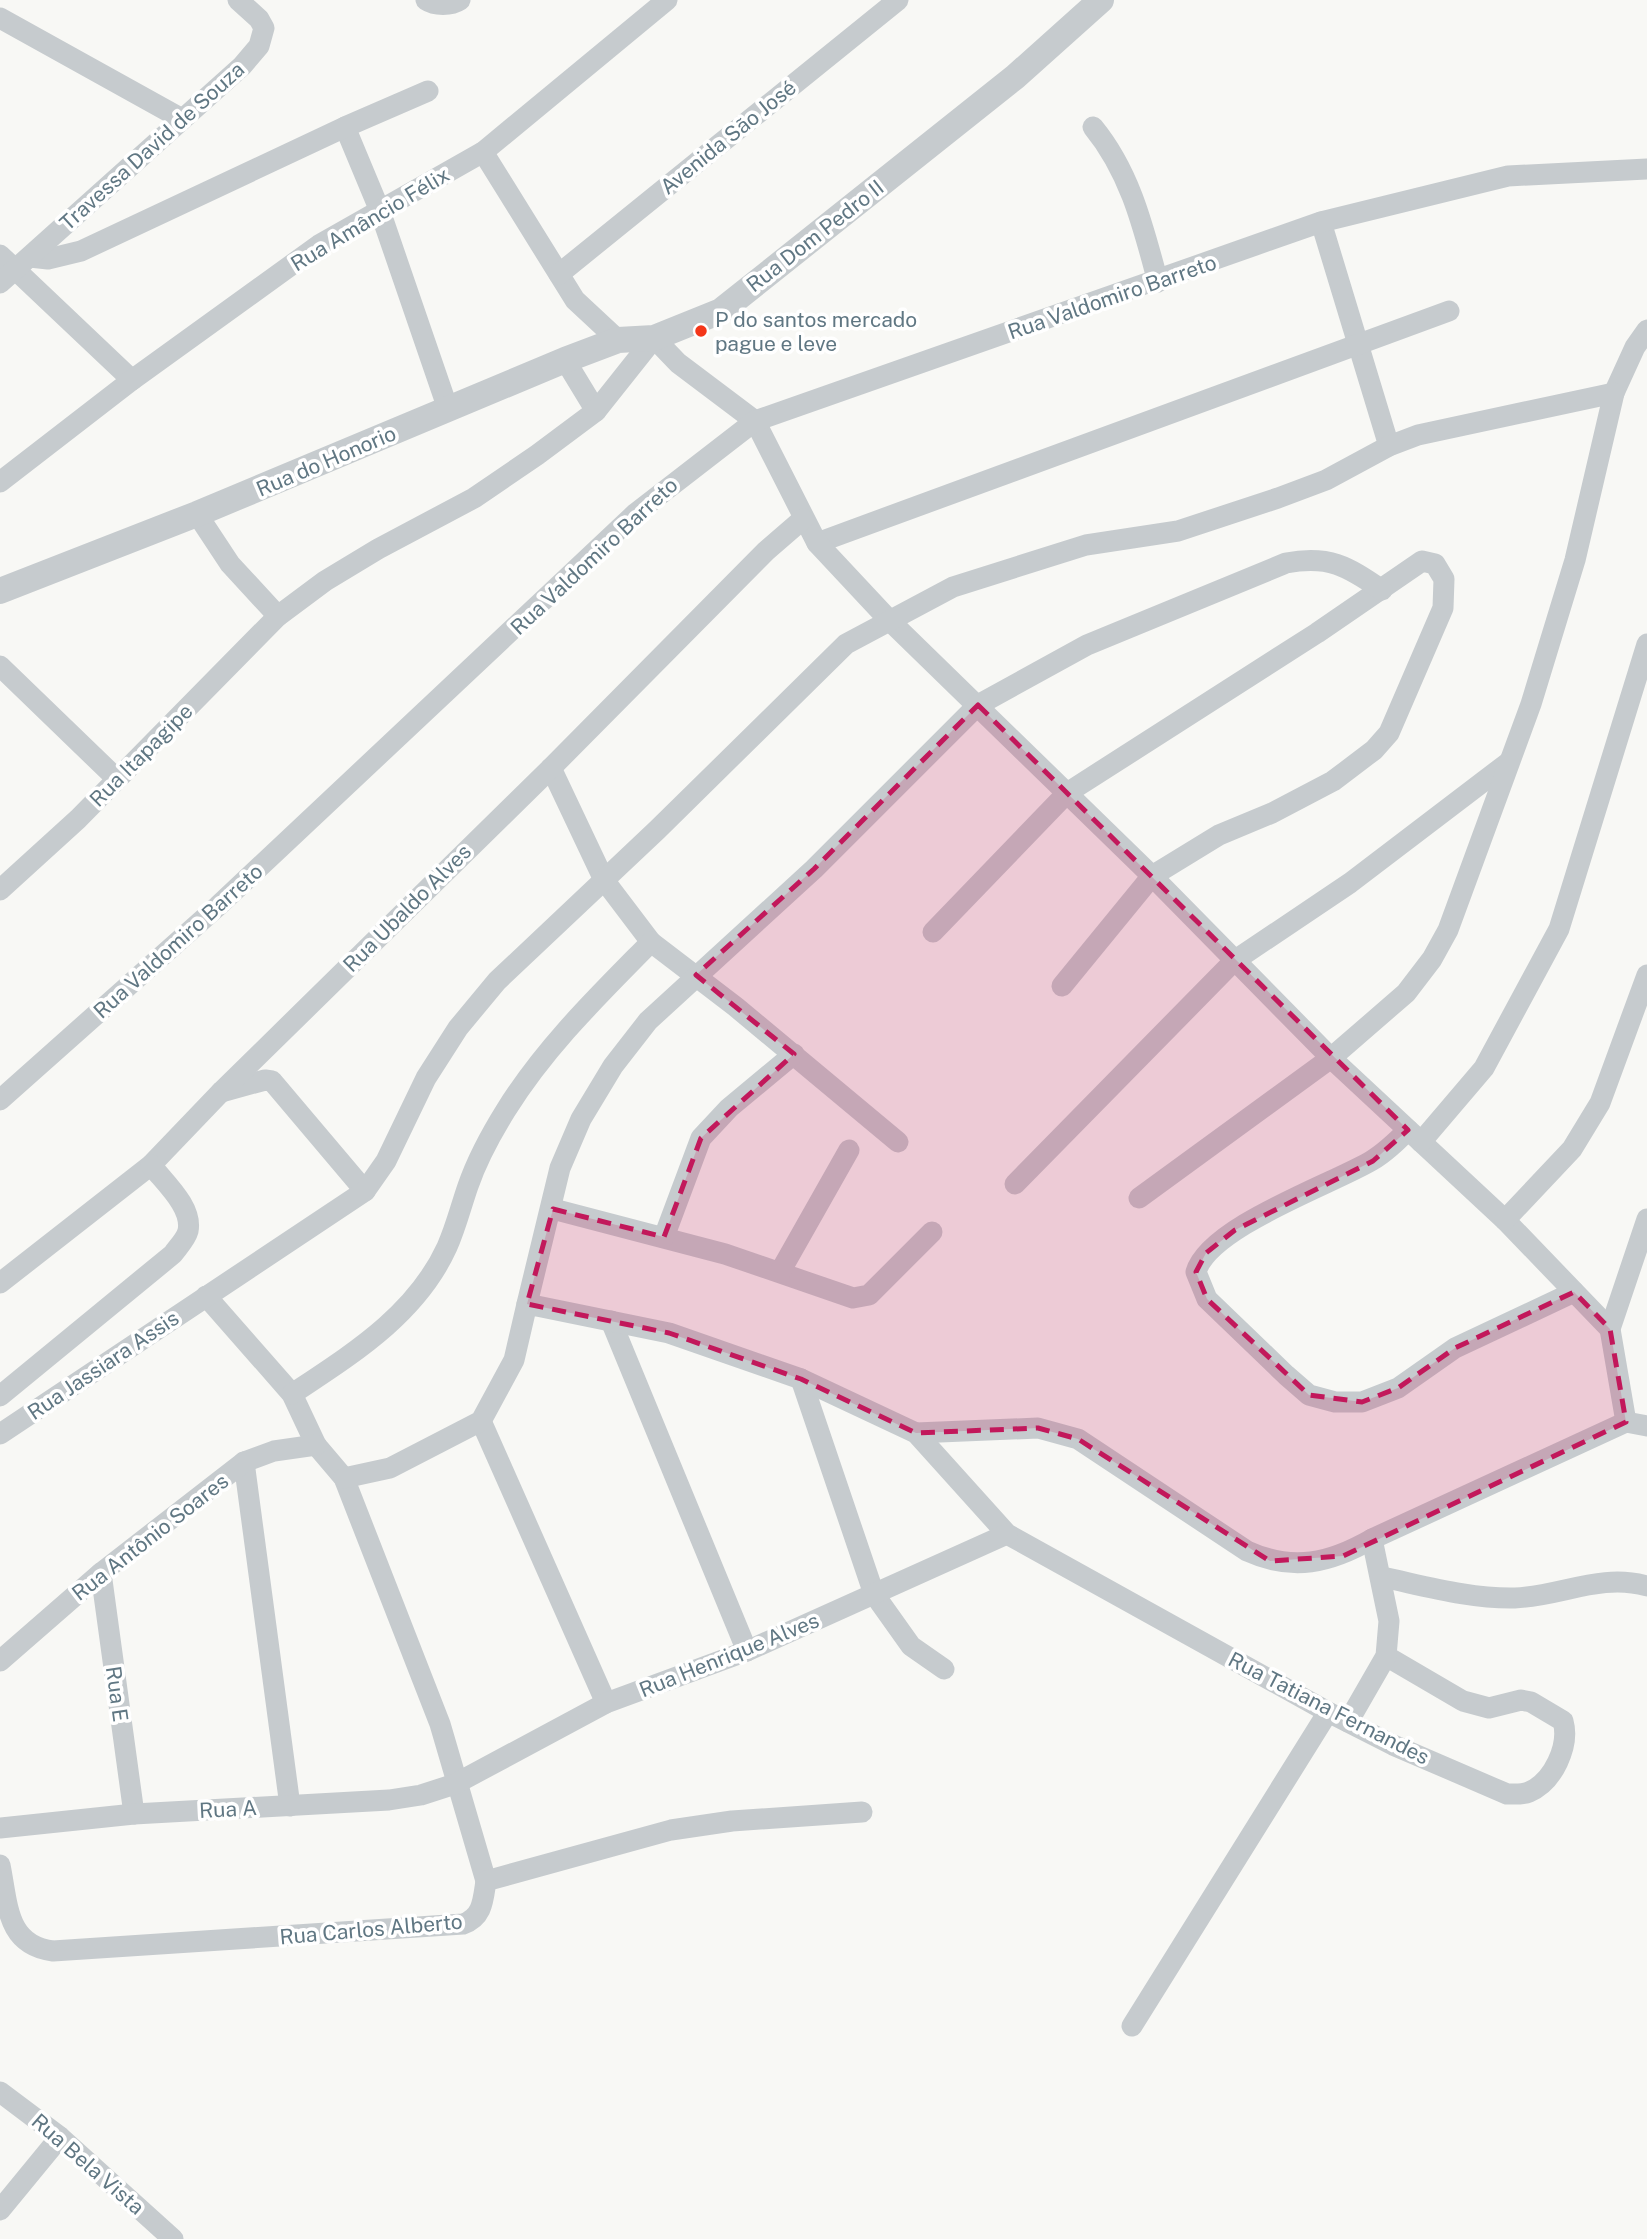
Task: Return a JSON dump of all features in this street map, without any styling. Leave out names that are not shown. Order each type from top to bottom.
[{"type":"street","name":"Travessa David de Souza","points":[[11,266],[242,66],[263,37],[259,19],[238,0]]},
{"type":"street","points":[[426,0],[432,4],[454,4],[460,0]]},
{"type":"street","name":"Rua Amâncio Félix","points":[[0,482],[132,380],[319,245],[483,152],[667,0]]},
{"type":"street","name":"Avenida São José","points":[[559,274],[898,0]]},
{"type":"street","name":"Rua Dom Pedro II","points":[[278,616],[378,549],[474,498],[596,411],[654,338],[721,310],[1015,77],[1101,0]]},
{"type":"street","points":[[0,18],[182,119]]},
{"type":"street","points":[[11,266],[81,251],[345,127],[428,92]]},
{"type":"street","points":[[345,127],[380,211],[422,340],[448,409]]},
{"type":"street","points":[[1093,127],[1109,146],[1130,186],[1158,282]]},
{"type":"street","points":[[483,152],[575,299],[618,340]]},
{"type":"street","name":"Rua Valdomiro Barreto","points":[[0,1100],[218,906],[636,513],[755,421],[1158,282],[1321,222],[1508,176],[1647,169]]},
{"type":"street","points":[[1321,222],[1389,446]]},
{"type":"street","points":[[11,266],[132,380]]},
{"type":"street","points":[[817,543],[1449,311]]},
{"type":"street","points":[[1139,1198],[1331,1058],[1406,993],[1432,959],[1448,930],[1509,762],[1575,560],[1614,393],[1635,347],[1647,330]]},
{"type":"street","points":[[527,1304],[669,1333],[801,1379],[916,1433],[1038,1428],[1078,1439],[1247,1551],[1270,1561],[1300,1563],[1343,1556],[1372,1539],[1637,1424],[1610,1329],[1505,1220],[1331,1058],[1152,876],[889,620],[817,543],[755,421],[678,363],[654,338]]},
{"type":"street","name":"Rua do Honorio","points":[[0,591],[197,514],[565,360],[618,340],[654,338]]},
{"type":"street","points":[[565,360],[596,411]]},
{"type":"street","points":[[220,1093],[265,1080],[272,1082],[365,1191],[386,1161],[426,1078],[457,1028],[497,981],[846,644],[953,587],[1017,565],[1086,545],[1178,531],[1326,480],[1389,446],[1418,435],[1614,393]]},
{"type":"street","points":[[197,514],[230,564],[278,616]]},
{"type":"street","name":"Rua Ubaldo Alves","points":[[0,1283],[151,1165],[412,901],[551,768],[766,551],[803,519]]},
{"type":"street","points":[[344,1478],[390,1468],[481,1421],[514,1360],[553,1209],[560,1168],[581,1119],[613,1066],[648,1021],[814,869],[978,705],[1087,645],[1286,563],[1326,560],[1344,566],[1382,590]]},
{"type":"street","points":[[933,932],[1067,793],[1382,590],[1422,561],[1435,564],[1446,586],[1443,608],[1389,733],[1374,750],[1334,781],[1272,813],[1219,835],[1152,876],[1062,986]]},
{"type":"street","name":"Rua Itapagipe","points":[[0,890],[117,779],[278,616]]},
{"type":"street","points":[[1574,1292],[1455,1348],[1398,1388],[1362,1402],[1335,1402],[1309,1395],[1207,1299],[1196,1272],[1206,1253],[1235,1230],[1373,1160],[1414,1136],[1483,1068],[1559,929],[1647,644]]},
{"type":"street","points":[[0,666],[117,779]]},
{"type":"street","points":[[1015,1184],[1234,961],[1350,883],[1509,762]]},
{"type":"street","points":[[551,768],[604,880],[651,942],[794,1054],[898,1142]]},
{"type":"street","points":[[292,1394],[363,1347],[397,1318],[424,1286],[447,1247],[476,1164],[533,1067],[564,1030],[651,942]]},
{"type":"street","points":[[1505,1220],[1572,1149],[1600,1103],[1647,975]]},
{"type":"street","points":[[664,1237],[701,1138],[729,1108],[794,1054]]},
{"type":"street","points":[[780,1272],[849,1150]]},
{"type":"street","points":[[0,1396],[173,1254],[186,1236],[187,1216],[180,1201],[151,1165]]},
{"type":"street","name":"Rua Jassiara Assis","points":[[0,1434],[365,1191]]},
{"type":"street","points":[[553,1209],[664,1237],[780,1272],[845,1296],[869,1295],[932,1232]]},
{"type":"street","points":[[1610,1329],[1647,1219]]},
{"type":"street","points":[[206,1296],[292,1394],[316,1445],[344,1478],[440,1724],[455,1784],[486,1881],[671,1830],[732,1821],[862,1812]]},
{"type":"street","points":[[611,1321],[747,1651]]},
{"type":"street","points":[[801,1379],[874,1594],[911,1646],[944,1669]]},
{"type":"street","points":[[481,1421],[606,1703]]},
{"type":"street","name":"Rua Tatiana Fernandes","points":[[916,1433],[1007,1534],[1348,1722],[1507,1794],[1526,1793],[1540,1785],[1563,1751],[1566,1733],[1563,1721],[1550,1711],[1521,1700],[1483,1708],[1463,1701],[1386,1656]]},
{"type":"street","name":"Rua Antônio Soares","points":[[0,1661],[101,1573],[244,1462],[274,1451],[316,1445]]},
{"type":"street","points":[[244,1462],[290,1806]]},
{"type":"street","name":"Rua Henrique Alves","points":[[455,1784],[606,1703],[747,1651],[1007,1534]]},
{"type":"street","points":[[1348,1722],[1386,1656],[1389,1621],[1372,1539]]},
{"type":"street","name":"Rua E","points":[[101,1573],[134,1814]]},
{"type":"street","points":[[1382,1577],[1447,1590],[1514,1598],[1556,1593],[1602,1580],[1622,1580],[1647,1586]]},
{"type":"street","points":[[1132,2026],[1328,1712]]},
{"type":"street","name":"Rua A","points":[[0,1828],[134,1814],[389,1800],[421,1795],[455,1784]]},
{"type":"street","name":"Rua Carlos Alberto","points":[[0,1865],[10,1918],[18,1933],[36,1949],[53,1951],[463,1924],[476,1918],[482,1908],[486,1881]]},
{"type":"street","name":"Rua Bela Vista","points":[[0,2092],[60,2137],[173,2239]]},
{"type":"street","points":[[0,2210],[60,2137]]},
{"type":"highlighted area","points":[[978,705],[1408,1130],[1373,1161],[1235,1230],[1206,1253],[1196,1272],[1207,1299],[1309,1395],[1362,1402],[1398,1388],[1455,1348],[1574,1292],[1610,1329],[1626,1422],[1343,1556],[1270,1561],[1078,1439],[1038,1428],[916,1433],[801,1379],[669,1333],[527,1304],[553,1209],[664,1237],[701,1138],[794,1054],[696,975],[814,869]]},
{"type":"place","name":"P do santos mercado pague e leve","points":[[701,331]]}]
